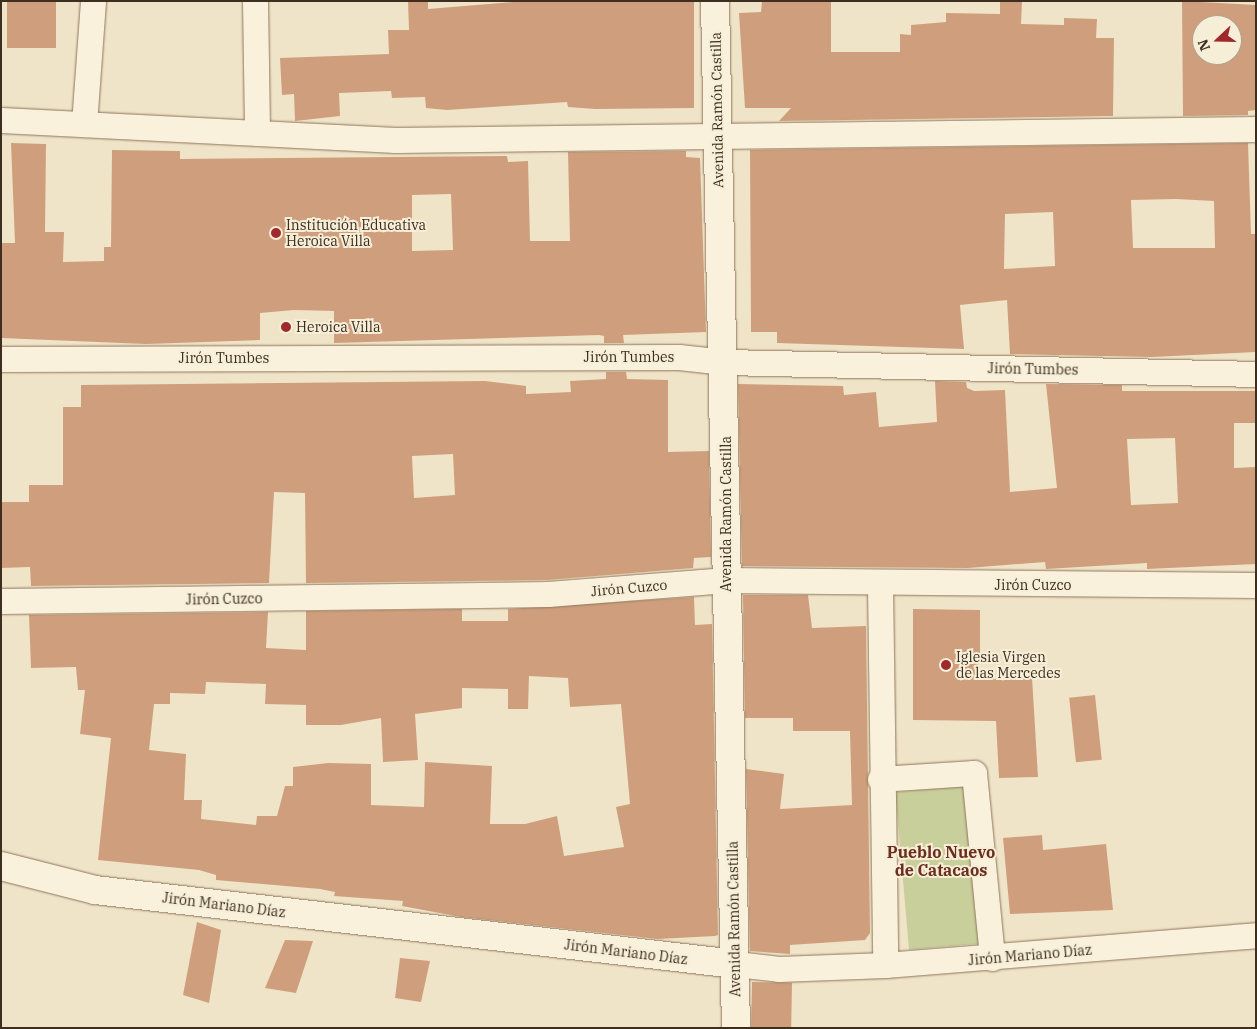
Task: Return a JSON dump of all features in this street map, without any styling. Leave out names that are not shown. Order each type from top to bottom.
[{"type":"street","points":[[84,124],[92,1]]},
{"type":"street","points":[[255,1],[257,133]]},
{"type":"street","name":"Avenida Ramón Castilla","points":[[714,1],[725,362],[726,580],[736,1028]]},
{"type":"street","points":[[1,120],[395,140],[717,138],[747,133],[1256,129]]},
{"type":"street","name":"Jirón Tumbes","points":[[1,359],[679,357],[725,362],[1256,374]]},
{"type":"street","name":"Jirón Cuzco","points":[[1,601],[548,594],[726,580],[880,584],[1256,586]]},
{"type":"street","points":[[880,584],[880,779],[885,965]]},
{"type":"street","points":[[880,779],[974,773],[992,958]]},
{"type":"street","name":"Jirón Mariano Díaz","points":[[1,866],[95,890],[779,969],[992,958],[1256,935]]},
{"type":"green space","points":[[967,786],[981,943],[909,950],[895,792]]},
{"type":"building","points":[[7,1],[56,1],[56,48],[7,48]]},
{"type":"building","points":[[408,1],[428,1],[428,9],[525,1],[694,1],[694,108],[595,109],[568,107],[567,102],[447,110],[426,108],[425,97],[392,98],[391,91],[339,93],[340,116],[295,121],[294,94],[282,95],[280,58],[389,54],[388,30],[409,30]]},
{"type":"building","points":[[762,1],[831,1],[831,52],[900,52],[900,34],[911,35],[911,25],[946,22],[946,13],[1000,14],[1000,1],[1022,1],[1021,24],[1064,25],[1064,18],[1097,19],[1096,38],[1114,38],[1113,116],[779,121],[791,108],[745,108],[739,13],[761,12]]},
{"type":"building","points":[[1182,1],[1256,5],[1256,110],[1248,111],[1248,115],[1183,116]]},
{"type":"building","points":[[11,143],[46,144],[45,232],[64,232],[63,262],[104,261],[104,247],[111,247],[112,150],[180,151],[180,159],[507,156],[508,162],[528,161],[530,241],[570,241],[568,152],[686,151],[686,157],[700,158],[706,332],[623,335],[624,343],[604,343],[604,336],[599,335],[334,343],[334,311],[294,310],[260,313],[260,340],[146,344],[1,338],[1,243],[15,243]],"holes":[[[451,194],[453,250],[412,251],[412,195]]]},
{"type":"building","points":[[1248,143],[1251,234],[1255,234],[1256,246],[1256,352],[1152,357],[1010,354],[1007,300],[960,305],[964,349],[777,343],[777,332],[751,332],[750,150]],"holes":[[[1176,199],[1214,201],[1215,248],[1133,248],[1131,200]],[[1053,212],[1055,266],[1004,269],[1005,214]]]},
{"type":"building","points":[[606,372],[626,372],[627,379],[668,380],[668,452],[709,451],[711,557],[694,558],[693,568],[547,580],[306,583],[305,493],[274,492],[269,583],[31,586],[30,567],[1,568],[1,502],[29,502],[29,485],[63,485],[63,407],[81,407],[81,385],[485,381],[526,386],[526,394],[571,392],[570,381],[606,379]],"holes":[[[453,454],[455,495],[414,498],[412,456]]]},
{"type":"building","points":[[935,381],[966,382],[967,388],[974,391],[1005,390],[1010,492],[1057,488],[1046,384],[1122,385],[1122,391],[1256,391],[1256,423],[1234,423],[1234,468],[1256,467],[1256,564],[1147,569],[1147,563],[1046,569],[1045,562],[968,568],[742,566],[738,384],[843,386],[844,395],[876,392],[879,427],[937,422]],"holes":[[[1175,438],[1178,503],[1131,505],[1127,439]]]},
{"type":"building","points":[[743,595],[808,595],[812,628],[866,626],[870,933],[865,940],[790,945],[790,954],[750,951],[746,769],[784,774],[780,809],[852,805],[850,731],[793,731],[793,718],[745,718]]},
{"type":"building","points":[[694,597],[695,625],[712,624],[718,935],[658,939],[461,917],[402,906],[403,901],[334,896],[335,892],[320,889],[216,880],[216,875],[199,870],[98,860],[111,738],[80,734],[85,690],[78,690],[76,667],[31,668],[29,615],[268,612],[266,648],[306,650],[306,611],[462,609],[462,621],[508,621],[508,609]],"holes":[[[529,676],[568,678],[570,707],[621,704],[630,804],[616,807],[624,847],[564,856],[557,816],[525,824],[490,824],[492,766],[425,762],[424,807],[371,805],[371,764],[328,763],[293,767],[293,786],[285,786],[277,816],[257,816],[256,825],[201,819],[202,800],[184,800],[186,754],[149,750],[154,704],[170,704],[170,693],[205,694],[206,682],[266,684],[265,704],[306,705],[306,725],[341,725],[381,718],[383,762],[418,760],[415,714],[462,708],[462,688],[508,689],[508,709],[528,709]]]},
{"type":"building","name":"Iglesia Virgen de las Mercedes","points":[[913,609],[980,610],[980,680],[1032,677],[1038,777],[999,778],[996,721],[913,720]]},
{"type":"building","points":[[1095,695],[1102,760],[1076,762],[1069,698]]},
{"type":"building","points":[[1042,835],[1043,850],[1106,844],[1113,910],[1010,914],[1003,838]]},
{"type":"building","points":[[197,922],[221,930],[209,1003],[183,995]]},
{"type":"building","points":[[285,940],[313,941],[296,993],[265,988]]},
{"type":"building","points":[[400,958],[430,961],[421,1002],[395,998]]},
{"type":"building","points":[[752,982],[792,983],[791,1028],[751,1028]]},
{"type":"place","name":"Institución Educativa Heroica Villa","points":[[276,233]]},
{"type":"place","name":"Heroica Villa","points":[[286,327]]},
{"type":"place","name":"Iglesia Virgen de las Mercedes","points":[[946,665]]},
{"type":"district","name":"Pueblo Nuevo de Catacaos","points":[[941,861]]}]
